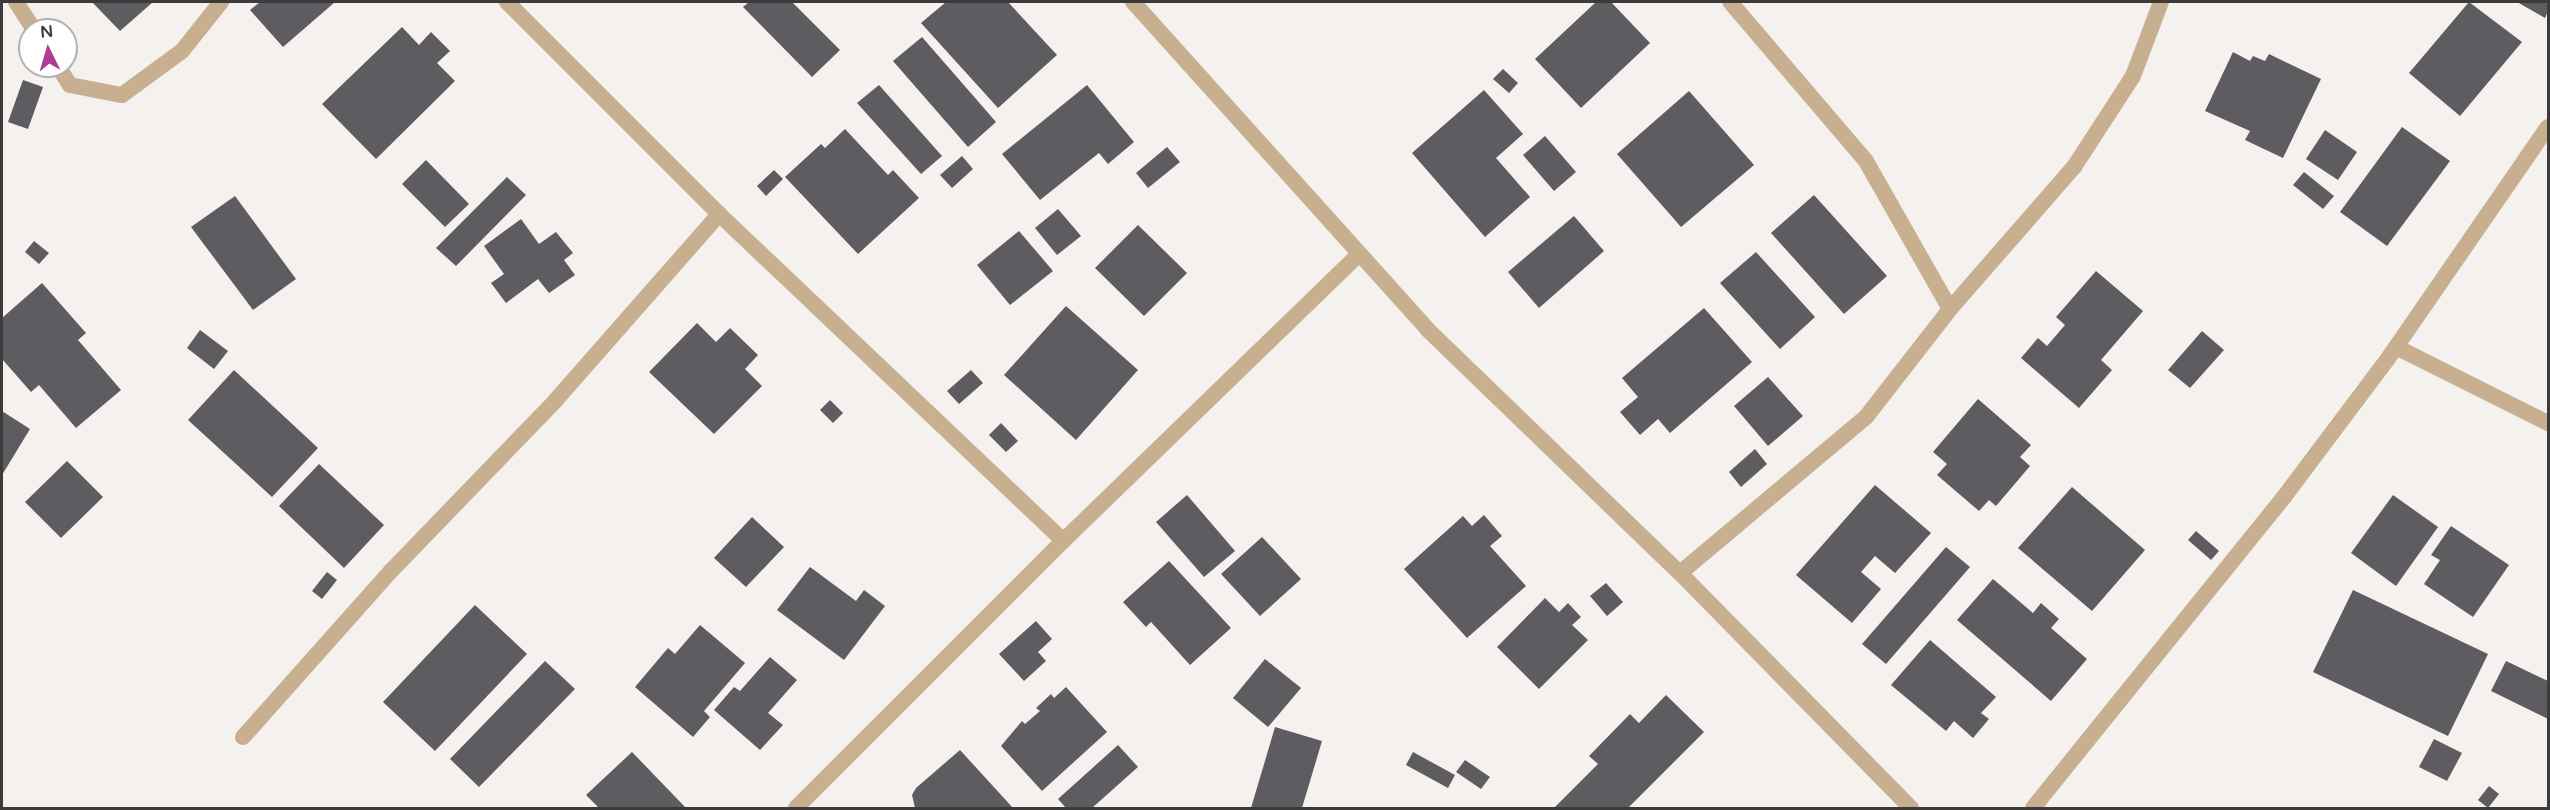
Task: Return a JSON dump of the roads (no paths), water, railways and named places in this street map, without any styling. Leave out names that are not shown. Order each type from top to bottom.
[{"type":"street","points":[[16,2],[26,18]]},
{"type":"street","points":[[66,78],[70,85],[122,95],[182,51],[221,2]]},
{"type":"street","points":[[507,2],[719,214],[1063,541]]},
{"type":"street","points":[[1133,2],[1359,254],[1540,440],[1680,573],[1911,808]]},
{"type":"street","points":[[1730,2],[1866,161],[1950,309]]},
{"type":"street","points":[[1680,573],[1866,417],[1950,309],[2074,166],[2133,76],[2161,2]]},
{"type":"street","points":[[2033,808],[2186,622],[2396,347],[2548,128]]},
{"type":"street","points":[[243,737],[391,571],[555,401],[719,214]]},
{"type":"street","points":[[796,808],[1063,541],[1359,254]]},
{"type":"street","points":[[2396,347],[2548,423]]}]
